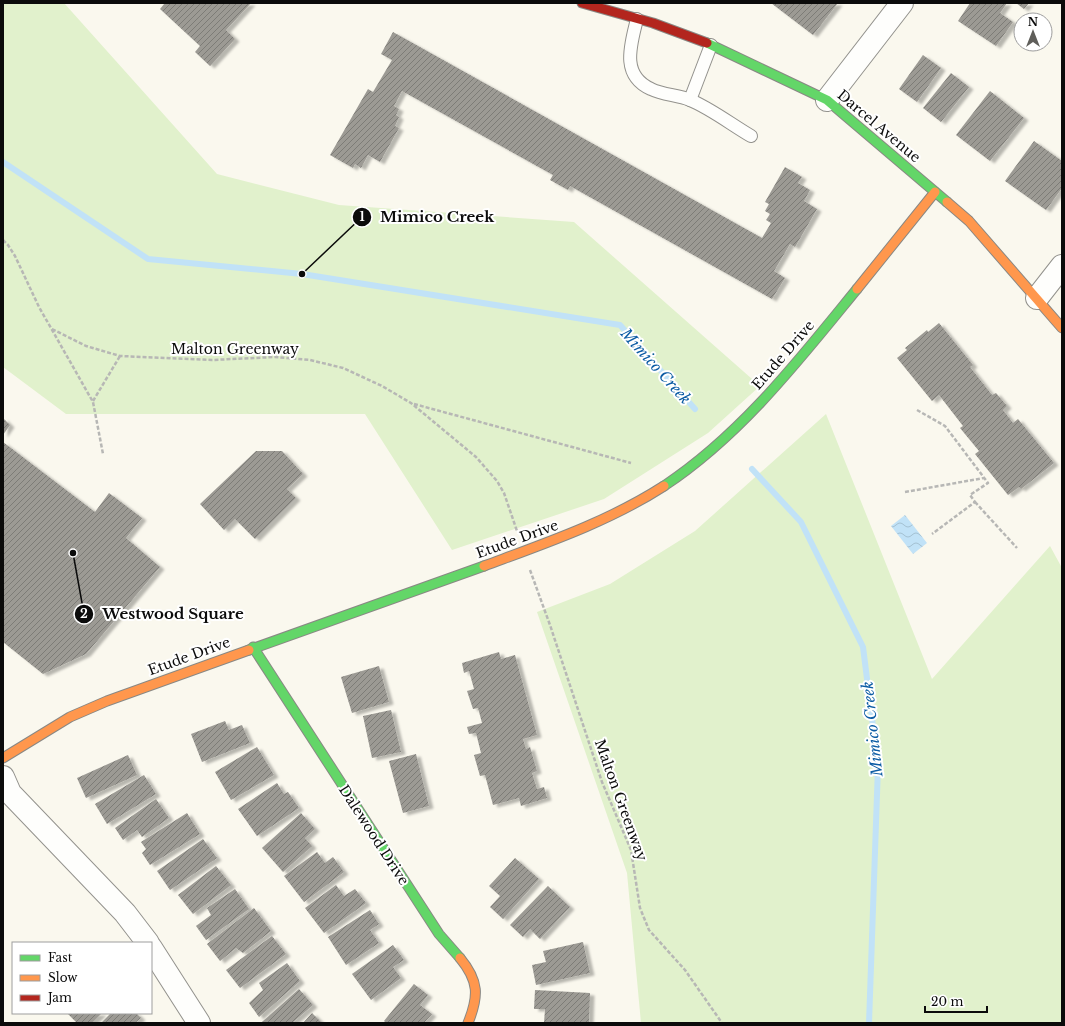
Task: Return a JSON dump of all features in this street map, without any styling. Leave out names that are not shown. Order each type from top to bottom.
[{"type":"street","name":"Darcel Avenue","points":[[582,3],[637,19],[711,45],[827,100],[969,221],[1062,328]]},
{"type":"street","points":[[827,100],[902,3]]},
{"type":"street","name":"Etude Drive","points":[[3,758],[70,717],[107,701],[561,538],[595,524],[646,497],[682,473],[718,444],[754,410],[803,355],[935,192]]},
{"type":"street","points":[[1037,298],[1062,266]]},
{"type":"street","name":"Dalewood Drive","points":[[253,648],[439,934],[467,966],[478,989],[476,1008],[468,1023]]},
{"type":"street","points":[[3,776],[10,793],[125,912],[147,942]]},
{"type":"street","points":[[152,950],[199,1023]]},
{"type":"lane","points":[[637,19],[629,56],[634,73],[642,83],[652,89],[690,100],[751,136]]},
{"type":"lane","points":[[690,100],[711,45]]},
{"type":"path","points":[[3,240],[16,256],[39,307],[93,402],[103,454]]},
{"type":"path","name":"Malton Greenway","points":[[52,329],[86,346],[120,356],[177,360],[275,357],[310,360],[343,368],[382,386],[411,403],[487,468],[504,493],[519,537]]},
{"type":"path","points":[[93,402],[120,356]]},
{"type":"path","points":[[411,403],[631,463]]},
{"type":"path","points":[[917,410],[945,426],[988,483],[970,495],[1017,548]]},
{"type":"path","points":[[905,492],[984,478]]},
{"type":"path","points":[[932,534],[975,502]]},
{"type":"path","name":"Malton Greenway","points":[[529,566],[602,782],[631,850],[640,908],[649,930],[685,970],[722,1023]]},
{"type":"green space","points":[[3,3],[64,3],[217,174],[339,205],[574,222],[760,386],[708,433],[604,499],[452,550],[365,414],[66,414],[3,367]]},
{"type":"green space","points":[[826,414],[932,679],[1050,546],[1062,568],[1062,1023],[641,1023],[627,873],[537,612],[610,584],[695,531]]},
{"type":"water","points":[[905,515],[927,543],[913,554],[891,526]]},
{"type":"building","points":[[165,3],[251,3],[226,30],[235,39],[210,66],[195,52],[200,46],[160,9]]},
{"type":"building","points":[[771,3],[838,3],[813,35]]},
{"type":"building","points":[[970,3],[1007,3],[1000,13],[1013,22],[996,46],[958,21]]},
{"type":"building","points":[[1016,3],[1029,3],[1024,9]]},
{"type":"building","points":[[393,32],[762,238],[771,223],[766,220],[770,214],[765,211],[769,204],[765,202],[785,167],[802,177],[798,183],[810,190],[804,201],[817,209],[795,247],[790,244],[774,271],[785,278],[772,299],[570,186],[568,190],[550,180],[553,175],[402,91],[394,106],[399,109],[396,115],[399,117],[395,126],[399,128],[380,162],[368,155],[361,168],[355,164],[353,168],[330,155],[368,89],[373,92],[392,60],[381,54]]},
{"type":"building","points":[[923,55],[941,68],[917,102],[899,89]]},
{"type":"building","points":[[951,73],[969,87],[941,122],[923,108]]},
{"type":"building","points":[[990,91],[1024,118],[990,161],[956,135]]},
{"type":"building","points":[[1034,141],[1062,161],[1062,188],[1046,210],[1005,181]]},
{"type":"building","points":[[939,323],[973,365],[970,367],[992,395],[996,393],[1007,406],[1003,410],[1013,423],[1018,419],[1054,463],[1021,489],[1019,487],[1008,495],[975,454],[979,451],[960,428],[963,426],[939,395],[932,401],[897,358],[907,350],[905,348],[927,330],[928,332]]},
{"type":"building","points":[[3,418],[10,425],[3,435]]},
{"type":"building","points":[[3,442],[95,512],[109,493],[142,518],[126,538],[160,567],[86,654],[43,674],[3,642]]},
{"type":"building","points":[[256,451],[282,451],[303,474],[287,489],[296,498],[255,539],[235,519],[224,530],[200,504]]},
{"type":"building","points":[[499,652],[501,659],[515,655],[537,735],[523,739],[526,749],[530,747],[537,771],[532,773],[537,789],[544,787],[547,798],[521,806],[519,798],[493,805],[485,775],[480,776],[474,755],[481,753],[476,733],[469,734],[467,727],[482,723],[478,708],[473,709],[467,691],[474,689],[469,671],[464,673],[462,663]]},
{"type":"building","points":[[379,666],[389,702],[352,713],[341,677]]},
{"type":"building","points":[[391,710],[401,752],[372,758],[363,716]]},
{"type":"building","points":[[225,721],[229,730],[242,725],[250,743],[202,762],[191,734]]},
{"type":"building","points":[[257,747],[274,775],[231,800],[215,772]]},
{"type":"building","points":[[416,754],[429,806],[403,813],[389,761]]},
{"type":"building","points":[[128,755],[137,775],[86,798],[77,778]]},
{"type":"building","points":[[144,775],[156,794],[107,824],[95,804]]},
{"type":"building","points":[[277,783],[284,794],[288,792],[299,808],[257,836],[238,809]]},
{"type":"building","points":[[156,799],[169,818],[142,837],[137,830],[123,840],[115,828]]},
{"type":"building","points":[[187,813],[200,834],[150,865],[142,853],[146,849],[141,842]]},
{"type":"building","points":[[301,813],[315,829],[305,838],[312,846],[283,872],[262,848]]},
{"type":"building","points":[[203,839],[217,858],[170,890],[157,871]]},
{"type":"building","points":[[317,852],[325,863],[333,857],[344,872],[304,902],[284,876]]},
{"type":"building","points":[[515,858],[539,879],[503,919],[490,907],[500,896],[489,886]]},
{"type":"building","points":[[216,866],[231,885],[193,914],[178,895]]},
{"type":"building","points":[[336,885],[344,896],[355,889],[366,903],[324,933],[305,908]]},
{"type":"building","points":[[548,886],[570,907],[540,939],[530,929],[523,937],[510,925]]},
{"type":"building","points":[[235,889],[249,909],[206,940],[196,926],[211,915],[207,908]]},
{"type":"building","points":[[254,908],[271,931],[243,953],[236,948],[220,961],[207,944]]},
{"type":"building","points":[[370,910],[379,924],[370,930],[379,943],[346,965],[328,937]]},
{"type":"building","points":[[272,936],[286,954],[240,988],[226,970]]},
{"type":"building","points":[[583,942],[590,973],[536,985],[532,965],[546,962],[543,951]]},
{"type":"building","points":[[393,945],[404,960],[393,967],[401,978],[371,1000],[352,974]]},
{"type":"building","points":[[287,963],[300,981],[259,1017],[249,1003],[263,990],[259,983]]},
{"type":"building","points":[[414,984],[428,995],[420,1005],[432,1014],[424,1023],[386,1023],[384,1021]]},
{"type":"building","points":[[299,989],[313,1005],[292,1023],[262,1022]]},
{"type":"building","points":[[535,990],[590,993],[589,1023],[544,1023],[545,1009],[534,1009]]},
{"type":"building","points":[[312,1013],[322,1023],[303,1023]]},
{"type":"building","points":[[68,1014],[101,1014],[92,1023],[77,1023]]},
{"type":"building","points":[[110,1014],[137,1014],[141,1018],[135,1023],[101,1023]]},
{"type":"waterway","name":"Mimico Creek","points":[[3,162],[148,259],[302,274],[620,325],[695,409]]},
{"type":"waterway","name":"Mimico Creek","points":[[752,469],[801,522],[863,647],[878,766],[869,1023]]},
{"type":"traffic: fast","points":[[707,43],[827,100],[947,202]]},
{"type":"traffic: fast","points":[[664,486],[692,466],[744,420],[791,369],[857,289]]},
{"type":"traffic: fast","points":[[249,650],[484,566]]},
{"type":"traffic: fast","points":[[253,647],[439,934],[460,958]]},
{"type":"traffic: slow","points":[[857,289],[935,192]]},
{"type":"traffic: slow","points":[[947,202],[969,221],[1062,328]]},
{"type":"traffic: slow","points":[[484,566],[599,521],[643,499],[664,486]]},
{"type":"traffic: slow","points":[[3,758],[70,717],[107,701],[249,650]]},
{"type":"traffic: slow","points":[[460,958],[471,974],[475,989],[474,1005],[468,1023]]},
{"type":"traffic: jam","points":[[582,3],[653,23],[707,43]]},
{"type":"place","name":"Mimico Creek","points":[[302,274]]},
{"type":"place","name":"Westwood Square","points":[[73,553]]}]
